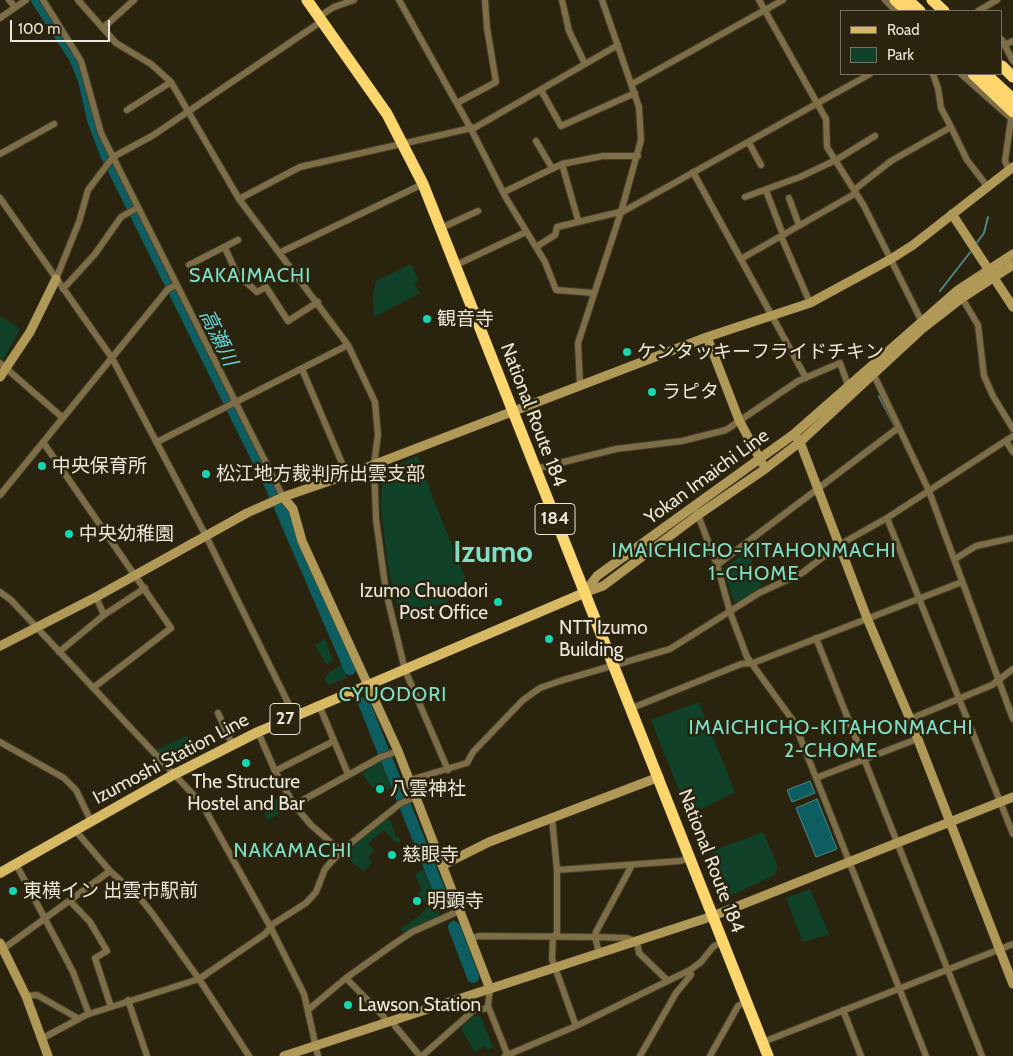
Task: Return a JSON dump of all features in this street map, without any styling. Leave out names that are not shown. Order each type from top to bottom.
[{"type":"highway","name":"National Route 184","points":[[307,0],[387,114],[423,184],[584,593],[660,777],[768,1056]]},
{"type":"highway","points":[[932,0],[943,10]]},
{"type":"highway","points":[[897,4],[917,10]]},
{"type":"highway","points":[[1003,67],[1013,77]]},
{"type":"highway","points":[[974,75],[1012,117]]},
{"type":"highway","points":[[990,77],[1013,99]]},
{"type":"main road","name":"Izumoshi Station Line","points":[[0,873],[173,775],[232,744],[294,715],[584,593]]},
{"type":"street","points":[[9,0],[15,7]]},
{"type":"street","points":[[0,18],[26,0]]},
{"type":"street","points":[[42,0],[81,61],[101,133],[283,497],[293,509],[302,541],[410,780],[490,989],[489,1008],[507,1056],[576,1026],[690,970],[701,962],[713,947],[723,941]]},
{"type":"street","points":[[78,0],[116,43],[151,64],[171,82],[239,199],[318,302],[348,345],[375,402],[378,435],[374,464],[376,520],[386,592],[404,670],[448,770]]},
{"type":"street","points":[[102,28],[134,0]]},
{"type":"street","points":[[0,377],[3,366],[30,332],[56,278],[79,222],[88,190],[113,157],[152,136],[322,21],[323,14],[334,7],[354,0]]},
{"type":"street","points":[[399,0],[471,128],[526,232],[550,272],[556,290],[594,293]]},
{"type":"street","points":[[457,103],[496,82],[486,28],[485,0]]},
{"type":"street","points":[[562,0],[569,31],[585,64]]},
{"type":"street","points":[[580,385],[578,343],[638,156],[642,124],[635,93],[602,0]]},
{"type":"street","points":[[759,0],[826,119],[827,147],[855,191],[921,320]]},
{"type":"street","points":[[632,84],[783,0]]},
{"type":"street","points":[[940,0],[951,10]]},
{"type":"street","points":[[979,0],[982,10],[997,0]]},
{"type":"street","points":[[1013,41],[1003,42],[1013,61]]},
{"type":"street","points":[[239,199],[300,167],[486,123],[618,45]]},
{"type":"street","points":[[536,247],[554,235],[557,227],[578,220],[621,212],[692,172],[749,143],[868,75]]},
{"type":"street","points":[[933,75],[938,88],[941,108],[967,160],[987,186]]},
{"type":"street","points":[[0,646],[96,597],[247,513],[283,497],[347,475],[707,337],[810,303],[891,260],[1011,169],[1005,161],[1012,117],[962,75]]},
{"type":"street","points":[[127,110],[171,82]]},
{"type":"street","points":[[541,90],[561,126],[635,93]]},
{"type":"street","points":[[0,154],[54,124]]},
{"type":"street","points":[[741,259],[855,191],[891,161],[951,127]]},
{"type":"street","points":[[744,197],[800,177],[836,160],[874,136]]},
{"type":"street","points":[[536,141],[552,168]]},
{"type":"street","points":[[749,143],[760,165]]},
{"type":"street","points":[[504,192],[562,164],[603,156],[638,156]]},
{"type":"street","points":[[562,164],[578,220]]},
{"type":"street","points":[[692,172],[806,378]]},
{"type":"street","points":[[280,252],[423,184]]},
{"type":"street","points":[[767,192],[782,236],[810,303]]},
{"type":"street","points":[[0,198],[112,358],[206,536],[294,715]]},
{"type":"street","points":[[789,198],[799,225]]},
{"type":"street","points":[[63,289],[95,254],[121,218],[137,208]]},
{"type":"street","points":[[441,228],[478,212]]},
{"type":"street","points":[[952,214],[1013,307]]},
{"type":"street","points":[[456,265],[526,232]]},
{"type":"street","points":[[189,265],[238,240]]},
{"type":"street","points":[[224,248],[237,274],[257,292],[266,287],[288,320],[318,302]]},
{"type":"street","name":"Yokan Imaichi Line","points":[[584,593],[602,586],[794,434],[921,320],[988,268],[1013,254]]},
{"type":"street","name":"Yokan Imaichi Line","points":[[695,511],[765,469],[800,442],[922,329],[962,298],[1013,265]]},
{"type":"street","points":[[0,495],[168,289],[176,285]]},
{"type":"street","points":[[962,298],[978,326],[984,376],[993,396],[1013,429]]},
{"type":"street","points":[[707,337],[740,420],[765,469]]},
{"type":"street","points":[[157,442],[348,345]]},
{"type":"street","points":[[535,469],[616,449],[682,441],[726,430],[774,396],[806,378],[840,364],[848,385]]},
{"type":"street","points":[[3,366],[63,418]]},
{"type":"street","points":[[302,369],[347,475]]},
{"type":"street","points":[[873,373],[930,491],[1013,719]]},
{"type":"street","points":[[717,564],[898,428]]},
{"type":"street","points":[[794,434],[800,442],[838,545],[918,739],[948,822],[1013,984]]},
{"type":"street","points":[[410,780],[467,763],[473,752],[522,700],[540,688],[670,649],[759,592],[802,573],[838,545],[887,518],[1013,436]]},
{"type":"street","points":[[1006,441],[1013,452]]},
{"type":"street","points":[[43,442],[171,628],[93,688]]},
{"type":"street","points":[[695,511],[717,564],[730,612],[747,657],[794,722],[926,1056]]},
{"type":"street","points":[[887,518],[921,598],[958,698],[1013,834]]},
{"type":"street","points":[[955,560],[976,546],[1012,540]]},
{"type":"street","points":[[632,708],[742,664],[753,663],[962,582]]},
{"type":"street","points":[[59,652],[104,615],[145,588]]},
{"type":"street","points":[[0,592],[11,600],[202,804],[271,928],[304,994],[318,1056]]},
{"type":"street","points":[[96,597],[104,615]]},
{"type":"street","points":[[816,638],[982,1056]]},
{"type":"street","points":[[910,719],[992,685],[1013,669]]},
{"type":"street","points":[[319,705],[348,774]]},
{"type":"street","points":[[218,713],[232,744]]},
{"type":"street","points":[[258,732],[275,771],[294,805],[311,825],[341,851]]},
{"type":"street","points":[[816,778],[918,739]]},
{"type":"street","points":[[275,771],[334,741]]},
{"type":"street","points":[[0,742],[64,778],[76,790],[91,821]]},
{"type":"street","points":[[294,805],[348,774],[398,751]]},
{"type":"street","points":[[443,865],[489,842],[660,777]]},
{"type":"street","points":[[43,1038],[89,1014],[128,1000],[199,979],[271,928],[273,924],[306,903],[316,892],[325,869],[341,851],[401,803],[416,797]]},
{"type":"street","points":[[284,1056],[713,916],[1013,797]]},
{"type":"street","points":[[552,818],[558,870],[552,959],[576,1026]]},
{"type":"street","points":[[76,830],[110,871],[140,898],[199,979],[248,1056]]},
{"type":"street","points":[[558,870],[680,861],[691,857]]},
{"type":"street","points":[[16,864],[73,972],[89,1014]]},
{"type":"street","points":[[599,953],[595,937],[596,932],[632,865]]},
{"type":"street","points":[[48,1056],[43,1038],[26,996],[2,946],[45,919],[110,871]]},
{"type":"street","points":[[70,901],[90,922],[107,950],[94,958],[111,1006]]},
{"type":"street","points":[[308,1010],[346,978],[412,932],[459,911]]},
{"type":"street","points":[[470,939],[479,936],[555,936],[627,938],[637,942]]},
{"type":"street","points":[[637,942],[640,953],[668,981]]},
{"type":"street","points":[[763,1042],[1013,944]]},
{"type":"street","points":[[640,1056],[676,993],[690,975],[690,970]]},
{"type":"street","points":[[346,978],[395,1026],[421,1056],[474,1010],[489,1008]]},
{"type":"street","points":[[26,996],[37,995],[79,1019]]},
{"type":"street","points":[[128,1000],[147,1056]]},
{"type":"street","points":[[710,1056],[738,1006],[747,1001]]},
{"type":"street","points":[[843,1010],[861,1056]]},
{"type":"green space","points":[[411,264],[419,281],[414,283],[420,293],[374,317],[373,296],[376,281]]},
{"type":"green space","points":[[0,316],[20,329],[3,360],[0,358]]},
{"type":"green space","points":[[418,456],[466,580],[466,588],[461,595],[401,621],[388,567],[381,507],[382,484],[380,472]]},
{"type":"green space","points":[[747,550],[762,586],[735,604],[723,569]]},
{"type":"green space","points":[[325,639],[333,660],[326,664],[315,645]]},
{"type":"green space","points":[[342,664],[347,678],[328,685],[325,680],[327,674]]},
{"type":"green space","points":[[699,702],[735,792],[689,815],[651,720]]},
{"type":"green space","points":[[187,736],[194,750],[177,759],[163,758],[156,750]]},
{"type":"green space","points":[[380,761],[391,788],[387,790],[373,788],[362,774]]},
{"type":"green space","points":[[286,794],[292,805],[267,821],[264,813],[269,810],[270,803]]},
{"type":"green space","points":[[386,818],[391,821],[396,837],[400,838],[400,843],[394,841],[384,830],[368,843],[374,850],[368,856],[372,863],[363,871],[344,855]]},
{"type":"green space","points":[[763,832],[778,867],[774,875],[732,895],[729,893],[712,851]]},
{"type":"green space","points":[[424,869],[440,911],[438,916],[403,932],[400,929],[419,916],[428,906],[418,895],[422,890],[415,875]]},
{"type":"green space","points":[[810,889],[829,934],[803,942],[786,898]]},
{"type":"green space","points":[[474,1016],[481,1017],[493,1047],[488,1050],[484,1046],[475,1053],[461,1028]]},
{"type":"water","points":[[810,781],[815,793],[792,802],[787,790]]},
{"type":"water","points":[[817,799],[837,849],[816,857],[796,808]]},
{"type":"waterway","name":"高瀬川","points":[[37,0],[75,58],[84,80],[93,120],[106,154],[271,486],[350,669]]},
{"type":"waterway","points":[[976,244],[984,233],[988,217]]},
{"type":"waterway","points":[[940,291],[972,250]]},
{"type":"waterway","points":[[879,396],[896,429]]},
{"type":"waterway","name":"高瀬川","points":[[364,703],[445,905]]},
{"type":"waterway","name":"高瀬川","points":[[454,927],[473,977]]},
{"type":"place","name":"観音寺","points":[[427,319]]},
{"type":"place","name":"ケンタッキーフライドチキン","points":[[627,352]]},
{"type":"place","name":"ラピタ","points":[[652,392]]},
{"type":"place","name":"中央保育所","points":[[42,466]]},
{"type":"place","name":"松江地方裁判所出雲支部","points":[[206,474]]},
{"type":"place","name":"中央幼稚園","points":[[69,534]]},
{"type":"place","name":"Izumo Chuodori Post Office","points":[[498,602]]},
{"type":"place","name":"NTT Izumo Building","points":[[549,639]]},
{"type":"place","name":"The Structure Hostel and Bar","points":[[246,763]]},
{"type":"place","name":"八雲神社","points":[[380,789]]},
{"type":"place","name":"慈眼寺","points":[[392,855]]},
{"type":"place","name":"東横イン 出雲市駅前","points":[[13,891]]},
{"type":"place","name":"明顕寺","points":[[417,901]]},
{"type":"place","name":"Lawson Station","points":[[348,1005]]},
{"type":"district","name":"SAKAIMACHI","points":[[250,276]]},
{"type":"district","name":"Izumo","points":[[493,553]]},
{"type":"district","name":"IMAICHICHO-KITAHONMACHI 1-CHOME","points":[[754,562]]},
{"type":"district","name":"CYUODORI","points":[[393,695]]},
{"type":"district","name":"IMAICHICHO-KITAHONMACHI 2-CHOME","points":[[831,740]]},
{"type":"district","name":"NAKAMACHI","points":[[293,851]]}]
